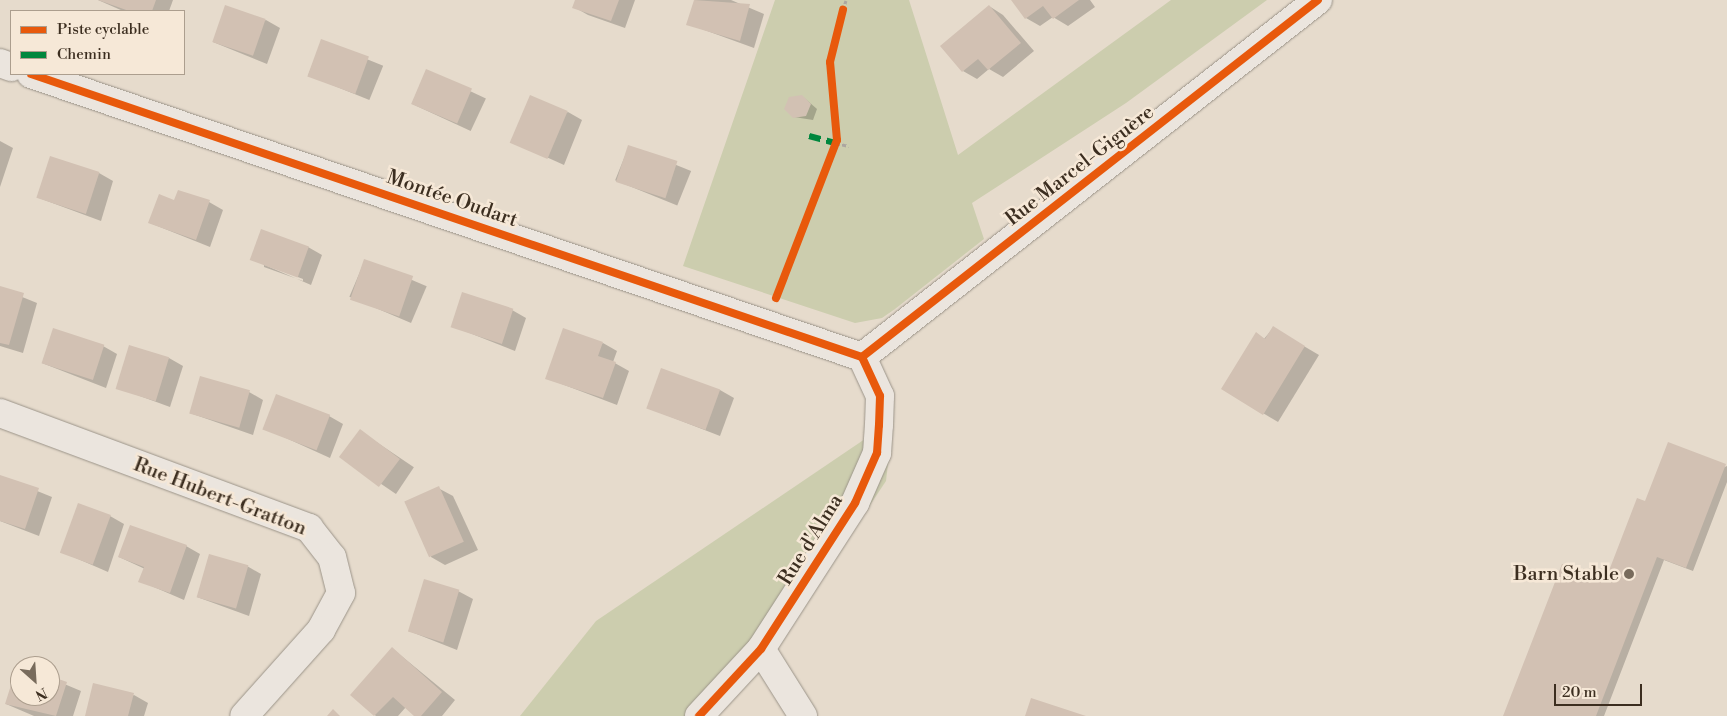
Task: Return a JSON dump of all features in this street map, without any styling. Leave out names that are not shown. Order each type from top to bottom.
[{"type":"street","name":"Rue Marcel-Giguère","points":[[862,357],[1318,0]]},
{"type":"street","name":"Montée Oudart","points":[[34,75],[862,357]]},
{"type":"street","name":"Rue d'Alma","points":[[699,716],[761,649],[855,503],[877,453],[880,396],[862,357]]},
{"type":"street","name":"Rue Hubert-Gratton","points":[[0,413],[309,528],[332,557],[341,593],[321,630],[244,716]]},
{"type":"street","points":[[761,649],[803,716]]},
{"type":"path","points":[[839,22],[846,0]]},
{"type":"path","points":[[838,133],[834,147],[849,146]]},
{"type":"green space","points":[[775,0],[909,0],[958,155],[1171,0],[1267,0],[1126,103],[972,203],[984,239],[882,318],[855,323],[683,266]]},
{"type":"green space","points":[[893,420],[886,481],[771,654],[716,716],[520,716],[596,621]]},
{"type":"building","points":[[98,0],[156,0],[152,10],[126,10]]},
{"type":"building","points":[[575,0],[619,0],[611,21],[572,8]]},
{"type":"building","points":[[694,0],[750,4],[740,41],[686,25]]},
{"type":"building","points":[[1011,0],[1079,0],[1053,19],[1043,6],[1025,19]]},
{"type":"building","points":[[225,5],[266,19],[253,56],[212,42]]},
{"type":"building","points":[[989,5],[1021,43],[988,70],[978,59],[962,72],[940,46]]},
{"type":"building","points":[[321,39],[369,56],[355,94],[307,77]]},
{"type":"building","points":[[426,69],[472,89],[457,124],[411,104]]},
{"type":"building","points":[[530,95],[568,111],[547,159],[510,143]]},
{"type":"building","points":[[802,95],[811,104],[806,116],[793,118],[784,109],[789,97]]},
{"type":"building","points":[[628,145],[677,161],[665,198],[616,182]]},
{"type":"building","points":[[50,156],[99,172],[86,214],[36,198]]},
{"type":"building","points":[[178,190],[210,200],[196,240],[148,223],[159,194],[174,200]]},
{"type":"building","points":[[261,229],[309,246],[298,277],[250,260]]},
{"type":"building","points":[[364,259],[413,276],[399,317],[350,300]]},
{"type":"building","points":[[0,286],[24,293],[9,345],[0,343]]},
{"type":"building","points":[[462,292],[513,309],[502,344],[451,327]]},
{"type":"building","points":[[1273,326],[1305,346],[1263,415],[1221,389],[1256,332],[1265,339]]},
{"type":"building","points":[[53,328],[104,345],[93,380],[42,363]]},
{"type":"building","points":[[563,328],[603,342],[598,356],[616,362],[603,398],[545,379]]},
{"type":"building","points":[[129,345],[169,357],[156,401],[116,389]]},
{"type":"building","points":[[661,368],[720,390],[705,430],[646,408]]},
{"type":"building","points":[[200,376],[250,390],[239,428],[189,413]]},
{"type":"building","points":[[276,394],[330,415],[317,450],[262,429]]},
{"type":"building","points":[[360,429],[400,459],[379,487],[339,457]]},
{"type":"building","name":"Barn Stable","points":[[1668,442],[1726,464],[1686,568],[1657,557],[1596,716],[1503,716],[1562,564],[1605,581],[1637,498],[1645,501]]},
{"type":"building","points":[[0,475],[39,488],[25,529],[0,521]]},
{"type":"building","points":[[439,486],[464,542],[429,557],[404,501]]},
{"type":"building","points":[[78,503],[111,515],[93,565],[60,553]]},
{"type":"building","points":[[130,525],[187,545],[170,593],[138,582],[144,567],[118,557]]},
{"type":"building","points":[[209,554],[248,565],[236,609],[197,597]]},
{"type":"building","points":[[424,579],[459,590],[443,642],[408,632]]},
{"type":"building","points":[[392,647],[442,692],[421,716],[414,716],[393,697],[374,716],[350,695]]},
{"type":"building","points":[[60,680],[67,682],[60,704]]},
{"type":"building","points":[[93,683],[134,693],[128,716],[85,716]]},
{"type":"building","points":[[10,688],[10,705],[5,704]]},
{"type":"building","points":[[1031,698],[1086,716],[1025,716]]},
{"type":"building","points":[[14,706],[59,706],[56,716]]},
{"type":"building","points":[[333,709],[340,716],[327,716]]},
{"type":"marked path","points":[[809,136],[836,143]]},
{"type":"cycle path","points":[[862,357],[1318,0]]},
{"type":"cycle path","points":[[776,298],[837,140],[830,62],[843,10]]},
{"type":"cycle path","points":[[34,75],[862,357]]},
{"type":"cycle path","points":[[699,716],[761,649],[855,503],[877,453],[879,425],[880,396],[862,357]]},
{"type":"place","name":"Barn Stable","points":[[1629,574]]}]
